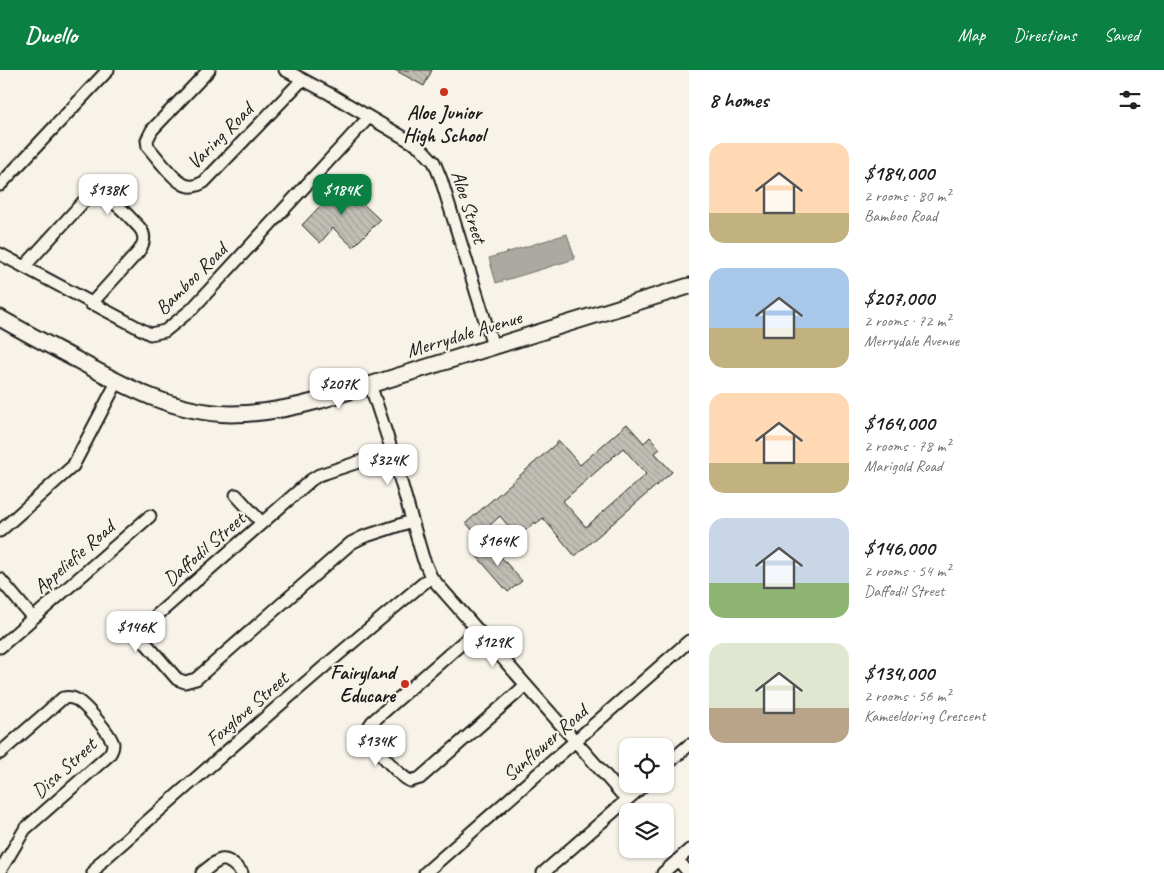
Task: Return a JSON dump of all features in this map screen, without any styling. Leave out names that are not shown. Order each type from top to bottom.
[{"type":"street","points":[[0,185],[108,70]]},
{"type":"street","name":"Varing Road","points":[[209,70],[152,130],[147,140],[148,147],[179,181],[186,185],[198,185],[204,182],[302,80]]},
{"type":"street","name":"Aloe Street","points":[[284,70],[330,94],[420,147],[434,162],[441,179],[492,346]]},
{"type":"street","name":"Bamboo Road","points":[[0,254],[150,334],[165,331],[192,309],[369,117]]},
{"type":"street","points":[[24,267],[84,201],[93,195],[105,196],[139,226],[143,232],[144,244],[91,304]]},
{"type":"street","name":"Merrydale Avenue","points":[[0,318],[118,382],[154,399],[194,410],[229,414],[265,412],[303,405],[689,286]]},
{"type":"street","points":[[0,531],[73,466],[79,458],[118,382]]},
{"type":"street","points":[[370,384],[392,451],[423,558],[431,576],[627,800]]},
{"type":"street","name":"Daffodil Street","points":[[392,451],[319,475],[311,480],[144,628],[142,637],[177,679],[185,682],[196,679],[351,543],[363,537],[412,521]]},
{"type":"street","points":[[236,494],[262,523]]},
{"type":"street","name":"Appeliefie Road","points":[[0,647],[150,516]]},
{"type":"street","name":"Foxglove Street","points":[[93,873],[101,862],[172,799],[431,576]]},
{"type":"street","points":[[0,579],[33,618]]},
{"type":"street","points":[[477,630],[372,722],[368,728],[367,732],[370,740],[400,775],[410,781],[420,778],[526,685]]},
{"type":"street","name":"Sunflower Road","points":[[425,873],[689,641]]},
{"type":"street","name":"Disa Street","points":[[0,753],[63,698],[71,697],[80,702],[108,734],[112,740],[113,748],[109,755],[25,829],[0,871]]},
{"type":"street","points":[[674,758],[689,745]]},
{"type":"street","points":[[543,873],[635,793]]},
{"type":"street","points":[[663,873],[689,850]]},
{"type":"street","points":[[202,873],[220,859],[232,862],[242,873]]},
{"type":"street","points":[[678,860],[689,873]]},
{"type":"shaded area","points":[[567,234],[575,259],[496,283],[489,258]]},
{"type":"building","points":[[395,70],[432,70],[424,86]]},
{"type":"building","points":[[346,179],[364,196],[360,201],[380,220],[353,247],[333,228],[320,243],[302,225]]},
{"type":"building","points":[[627,424],[644,443],[650,437],[660,449],[655,453],[672,472],[575,556],[543,518],[536,524],[535,522],[518,537],[500,516],[478,536],[466,523],[559,441],[580,465]],"holes":[[[623,448],[646,474],[586,527],[563,501]]]},
{"type":"building","points":[[487,541],[522,581],[508,592],[474,553]]},
{"type":"place","name":"Aloe Junior High School","points":[[444,92]]},
{"type":"place","name":"Fairyland Educare","points":[[405,684]]}]
